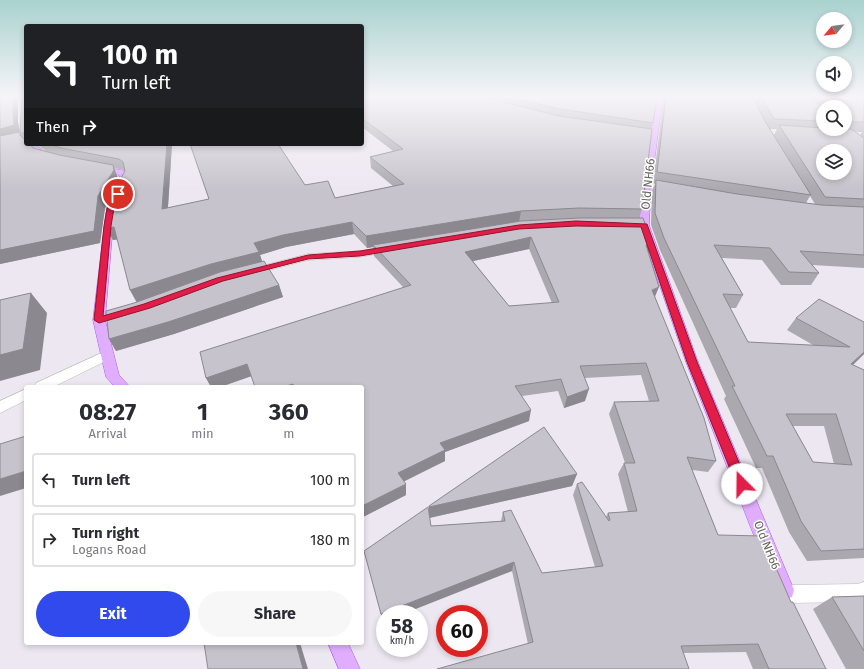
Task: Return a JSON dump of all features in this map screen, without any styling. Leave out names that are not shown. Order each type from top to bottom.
[{"type":"main road","name":"Old NH66","points":[[652,127],[650,136],[651,187],[640,225],[692,362],[790,601]]},
{"type":"main road","points":[[33,146],[43,155],[58,160]]},
{"type":"main road","points":[[94,167],[123,173],[125,181],[110,208],[99,320],[113,377],[121,385]]},
{"type":"main road","points":[[339,645],[350,669]]},
{"type":"street","points":[[242,274],[308,257],[360,254],[401,248]]},
{"type":"street","points":[[99,320],[112,316]]},
{"type":"street","points":[[45,385],[108,355]]},
{"type":"street","points":[[0,407],[24,395]]},
{"type":"street","points":[[790,601],[864,591]]},
{"type":"building","points":[[20,127],[24,127],[24,133],[20,133],[20,135],[24,139],[24,146],[32,146],[33,148],[59,155],[113,165],[114,170],[98,196],[94,231],[0,250],[0,136],[20,132]]},
{"type":"building","points":[[374,127],[639,127],[652,129],[642,209],[579,208],[521,211],[366,236],[352,222],[283,235],[254,243],[259,252],[211,264],[130,290],[114,227],[106,228],[110,197],[125,171],[123,162],[119,159],[55,146],[167,146],[162,209],[209,199],[191,146],[279,146],[305,185],[328,181],[335,198],[404,184],[370,157],[403,149]]},
{"type":"building","points":[[662,127],[769,127],[811,195],[657,172]]},
{"type":"building","points":[[780,127],[816,128],[816,136],[852,136],[852,130],[864,138],[864,199],[825,197]]},
{"type":"building","points":[[656,180],[737,194],[821,205],[864,207],[864,255],[800,251],[819,273],[789,272],[770,248],[714,245],[743,295],[723,294],[748,342],[850,347],[796,318],[819,299],[864,322],[864,352],[851,364],[864,370],[864,549],[821,551],[801,521],[773,456],[767,456],[732,386],[735,386],[664,238],[655,213]],"holes":[[[786,414],[836,414],[852,465],[813,462]]]},
{"type":"building","points":[[579,218],[643,218],[652,243],[646,245],[659,287],[652,290],[704,418],[716,461],[687,457],[718,535],[762,536],[791,602],[793,602],[826,669],[769,669],[758,644],[681,646],[689,669],[437,669],[480,657],[488,657],[488,655],[533,642],[514,562],[404,605],[379,605],[364,551],[428,507],[431,526],[505,521],[503,512],[511,510],[542,573],[603,566],[577,484],[582,482],[609,521],[608,513],[637,511],[624,463],[635,463],[614,402],[659,401],[646,363],[580,366],[589,389],[567,397],[561,379],[515,386],[531,410],[440,443],[445,450],[398,473],[406,484],[364,505],[364,385],[254,385],[247,364],[206,378],[200,352],[411,285],[373,245],[521,221]],"holes":[[[531,237],[559,302],[509,306],[465,252]]]},
{"type":"building","points":[[264,261],[279,285],[168,322],[109,339],[106,311],[134,303],[220,272]]},
{"type":"building","points":[[31,293],[23,349],[0,355],[0,300]]},
{"type":"building","points":[[544,427],[577,474],[429,507],[429,506]]},
{"type":"building","points":[[24,437],[24,472],[0,479],[0,444]]},
{"type":"building","points":[[864,596],[864,651],[832,597]]},
{"type":"building","points":[[204,645],[297,645],[303,669],[208,669]]},
{"type":"route","points":[[118,194],[110,208],[99,320],[147,306],[220,280],[308,257],[360,254],[519,227],[576,224],[644,225],[692,362],[742,484]]}]
